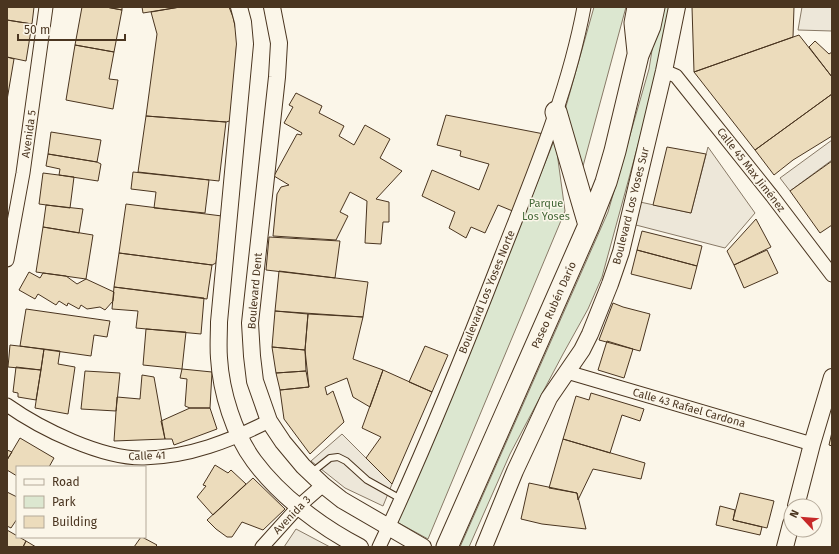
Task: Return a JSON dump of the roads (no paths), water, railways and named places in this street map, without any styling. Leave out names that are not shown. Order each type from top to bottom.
[{"type":"highway","name":"Paseo Rubén Darío","points":[[638,7],[635,22],[638,55]]},
{"type":"highway","name":"Paseo Rubén Darío","points":[[447,547],[589,226],[606,182],[638,55],[650,26],[654,7]]},
{"type":"highway","points":[[556,112],[589,226]]},
{"type":"street","name":"Avenida 5","points":[[7,260],[23,173],[46,7]]},
{"type":"street","points":[[239,7],[243,22],[245,44],[219,322],[219,359],[226,398],[232,418],[254,461],[279,489],[324,526],[360,547]]},
{"type":"street","name":"Boulevard Dent","points":[[272,7],[279,43],[277,77],[250,323],[255,381],[269,421],[283,442],[311,474],[342,500],[423,547]]},
{"type":"street","name":"Boulevard Los Yoses Norte","points":[[379,547],[429,437],[525,197],[556,112],[584,7]]},
{"type":"street","name":"Boulevard Los Yoses Sur","points":[[484,547],[518,464],[549,398],[582,350],[590,334],[621,252],[664,71],[677,7]]},
{"type":"street","name":"Calle 45 Max Jiménez","points":[[664,71],[676,76],[767,190],[832,275]]},
{"type":"street","name":"Calle 43 Rafael Cardona","points":[[567,372],[812,444]]},
{"type":"street","points":[[798,498],[832,377]]},
{"type":"street","name":"Calle 41","points":[[7,405],[32,420],[75,442],[120,456],[144,458],[169,456],[209,448],[240,436],[269,421]]},
{"type":"street","name":"Avenida 3","points":[[262,547],[299,506],[323,485]]},
{"type":"lane","points":[[311,474],[330,458],[338,457],[346,461],[367,480],[401,499]]},
{"type":"park label","name":"Parque Los Yoses","points":[[546,209]]}]
